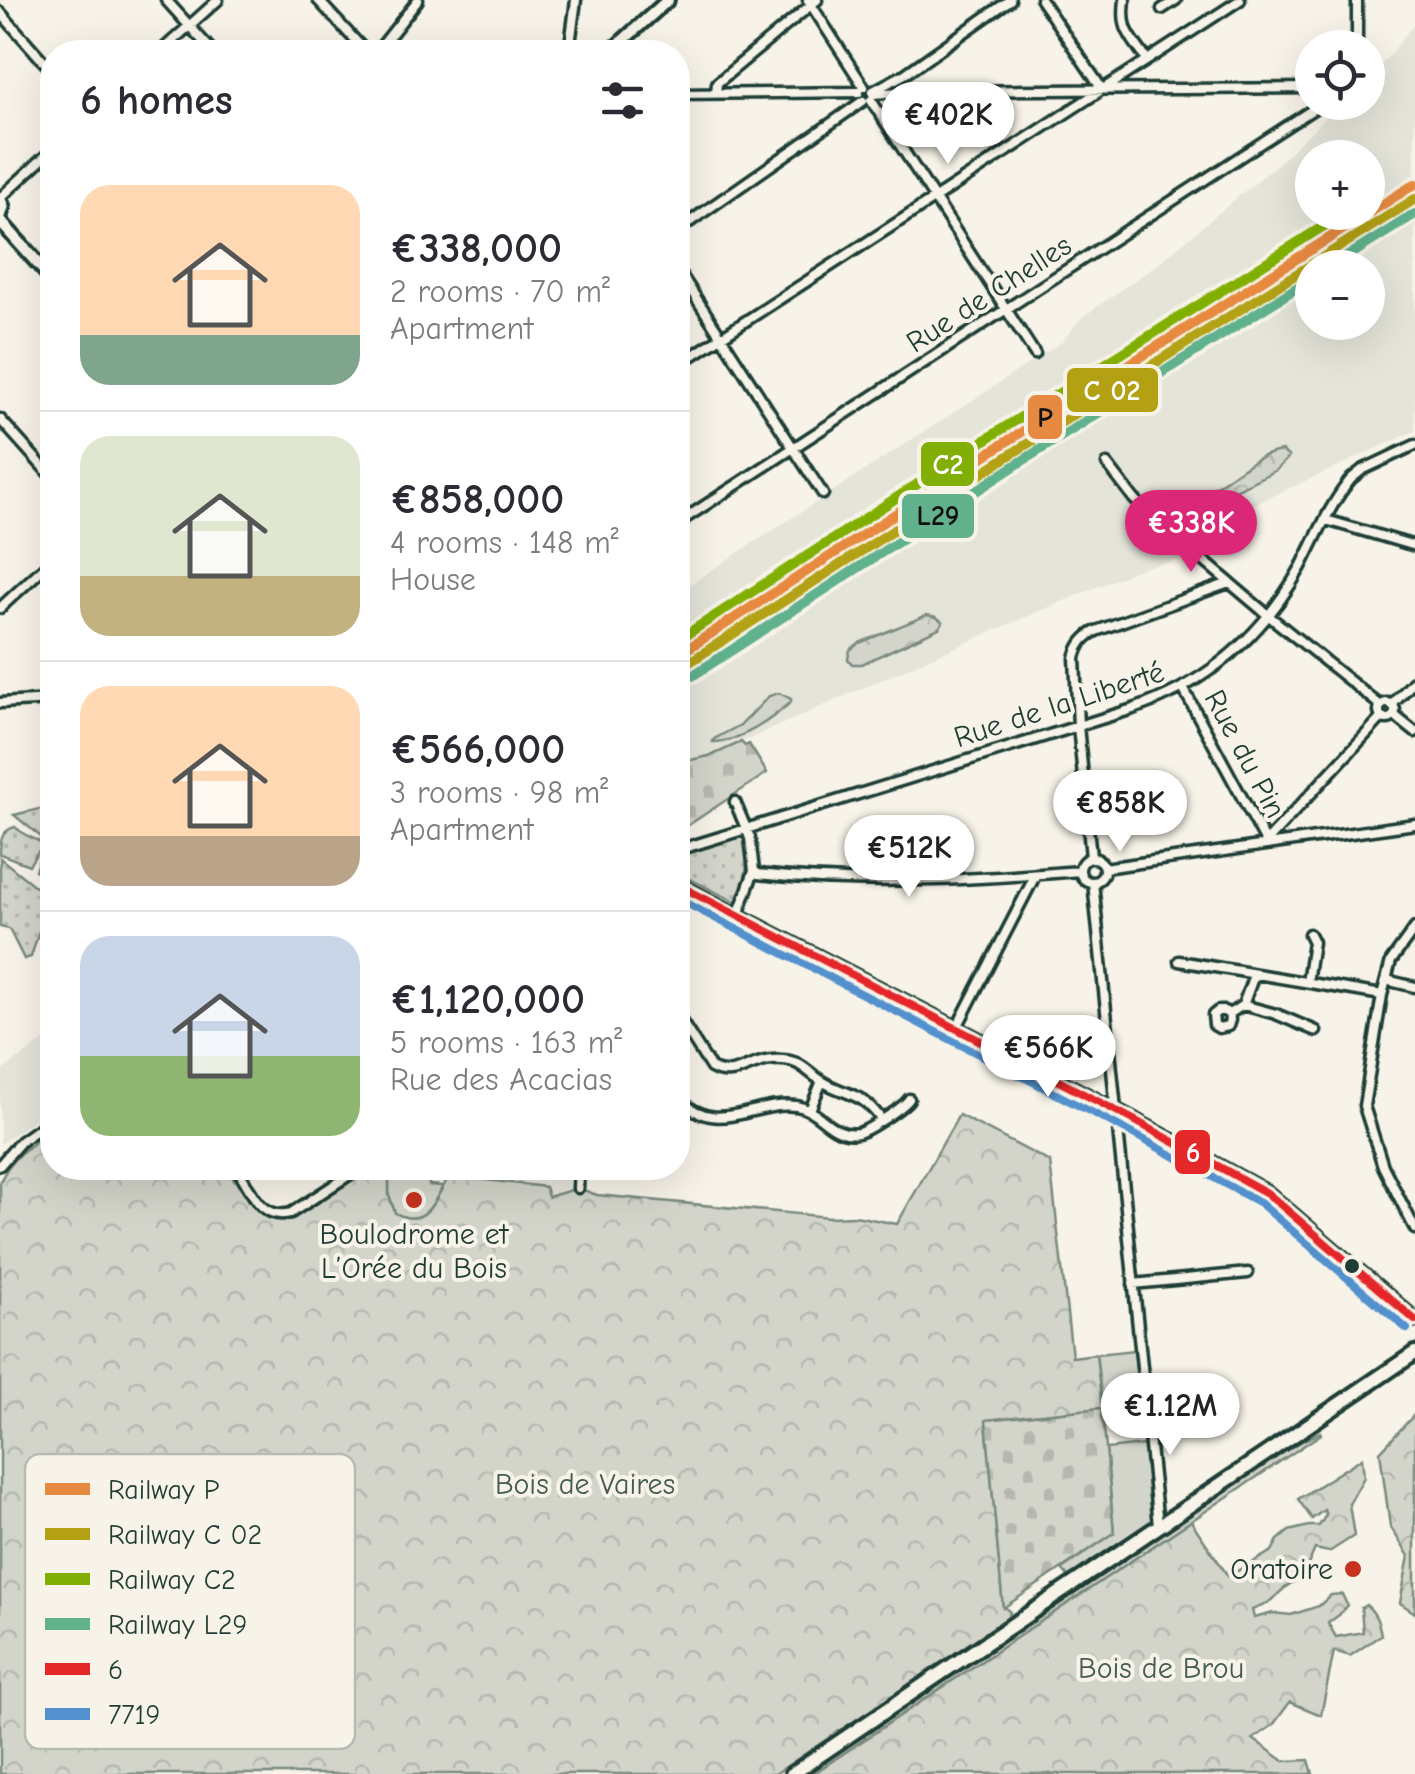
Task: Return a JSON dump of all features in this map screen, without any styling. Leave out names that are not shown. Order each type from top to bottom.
[{"type":"main road","points":[[0,199],[0,219],[40,265]]},
{"type":"main road","points":[[690,891],[1267,1193],[1415,1320]]},
{"type":"main road","points":[[792,1774],[1415,1353]]},
{"type":"street","points":[[166,0],[202,40]]},
{"type":"street","points":[[173,40],[218,0]]},
{"type":"street","points":[[318,0],[355,40]]},
{"type":"street","points":[[386,40],[418,0]]},
{"type":"street","points":[[571,40],[576,0]]},
{"type":"street","points":[[623,40],[668,0]]},
{"type":"street","points":[[690,221],[867,94],[905,74],[1010,0]]},
{"type":"street","points":[[1041,0],[1102,90]]},
{"type":"street","points":[[1125,0],[1124,26],[1147,60]]},
{"type":"street","points":[[1162,10],[1176,0]]},
{"type":"street","points":[[1357,0],[1357,30]]},
{"type":"street","points":[[716,94],[717,82],[812,2],[1036,354]]},
{"type":"street","points":[[690,357],[1234,2]]},
{"type":"street","points":[[0,12],[40,57]]},
{"type":"street","points":[[690,94],[1295,88]]},
{"type":"street","name":"Rue de Chelles","points":[[690,515],[1296,120]]},
{"type":"street","points":[[0,199],[40,161]]},
{"type":"street","points":[[690,289],[823,494]]},
{"type":"street","points":[[0,418],[40,463]]},
{"type":"street","name":"Rue de la Liberté","points":[[690,846],[1150,703],[1183,688],[1231,655],[1269,616],[1356,474],[1415,445]]},
{"type":"street","points":[[1107,464],[1160,524]]},
{"type":"street","points":[[1326,520],[1415,546]]},
{"type":"street","points":[[1178,539],[1381,706]]},
{"type":"street","points":[[1,604],[40,570]]},
{"type":"street","points":[[1091,858],[1075,658],[1084,640],[1096,631],[1229,583]]},
{"type":"street","points":[[1381,706],[1392,704],[1415,680]]},
{"type":"street","name":"Rue du Pin","points":[[1183,688],[1266,843]]},
{"type":"street","points":[[0,702],[40,700]]},
{"type":"street","points":[[1381,706],[1382,717],[1388,719],[1396,711],[1392,704]]},
{"type":"street","points":[[1394,715],[1415,732]]},
{"type":"street","points":[[1266,843],[1382,717]]},
{"type":"street","points":[[735,802],[747,828],[754,872],[738,915]]},
{"type":"street","points":[[1104,868],[1415,824]]},
{"type":"street","points":[[1091,858],[1101,861],[1104,868],[1100,879],[1093,882],[1085,880],[1080,871],[1082,863],[1091,858]]},
{"type":"street","points":[[754,872],[901,882],[1080,871]]},
{"type":"street","points":[[956,1029],[1036,876]]},
{"type":"street","points":[[1093,882],[1158,1526]]},
{"type":"street","points":[[1415,928],[1394,954],[1386,980],[1364,1101],[1364,1112],[1383,1166],[1415,1229]]},
{"type":"street","points":[[1307,982],[1313,942],[1308,934]]},
{"type":"street","points":[[1179,961],[1382,996]]},
{"type":"street","points":[[1229,1014],[1243,1006],[1254,975]]},
{"type":"street","points":[[1386,980],[1415,987]]},
{"type":"street","points":[[1243,1006],[1276,1014],[1316,1031]]},
{"type":"street","points":[[690,1036],[711,1068],[719,1072],[732,1073],[762,1061],[783,1060],[805,1066],[822,1081],[856,1094],[881,1119]]},
{"type":"street","points":[[810,1110],[822,1081]]},
{"type":"street","points":[[690,1108],[708,1117],[783,1105],[810,1110],[834,1129],[847,1133],[864,1131],[902,1108],[909,1099]]},
{"type":"street","points":[[0,1165],[21,1140],[40,1127]]},
{"type":"street","points":[[245,1180],[263,1208],[279,1216],[291,1213],[342,1180]]},
{"type":"street","points":[[578,1180],[578,1188]]},
{"type":"street","points":[[1134,1284],[1248,1272]]},
{"type":"shaded area","points":[[1415,22],[1415,431],[1176,540],[1183,558],[1177,561],[1144,567],[713,755],[690,760],[690,584],[1062,342],[1081,318],[1154,267],[1295,147],[1295,230],[1385,230],[1385,140],[1302,140],[1323,120],[1385,120],[1385,60]]},
{"type":"shaded area","points":[[40,1044],[40,1115],[0,1144],[0,1072]]},
{"type":"shaded area","points":[[486,1180],[574,1180],[573,1189],[547,1197],[544,1187]]},
{"type":"green space","points":[[1282,451],[1289,457],[1276,470],[1219,498],[1183,505],[1171,513],[1157,516],[1155,512],[1173,498],[1212,488],[1254,461]]},
{"type":"green space","points":[[927,615],[943,622],[939,628],[862,664],[852,664],[848,659],[850,650],[859,643]]},
{"type":"green space","points":[[779,693],[791,702],[774,716],[744,734],[713,742],[742,724],[769,696]]},
{"type":"green space","points":[[741,742],[749,744],[767,773],[690,824],[690,760]]},
{"type":"green space","points":[[40,809],[40,836],[14,815]]},
{"type":"green space","points":[[15,827],[40,842],[29,865],[0,854],[2,837]]},
{"type":"green space","points":[[742,836],[746,869],[736,902],[690,879],[690,852]]},
{"type":"green space","points":[[0,858],[36,887],[40,885],[40,931],[31,957],[24,959],[9,929],[0,927]]},
{"type":"green space","name":"Bois de Vaires","points":[[959,1115],[1050,1162],[1072,1357],[1096,1354],[1102,1408],[986,1420],[1003,1606],[1010,1612],[1008,1617],[775,1774],[0,1774],[0,1183],[15,1159],[40,1139],[40,1180],[235,1180],[261,1213],[284,1219],[351,1180],[389,1180],[395,1213],[415,1218],[429,1210],[447,1180],[487,1180],[545,1187],[548,1197],[578,1188],[597,1195],[829,1217],[855,1216],[897,1224]]},
{"type":"green space","name":"Boulodrome et L’Orée du Bois","points":[[389,1180],[429,1180],[429,1185],[443,1186],[425,1213],[412,1218],[395,1213]]},
{"type":"green space","points":[[1134,1350],[1138,1389],[1134,1393],[1101,1396],[1096,1354]]},
{"type":"green space","points":[[1102,1408],[1114,1533],[1003,1608],[986,1420]]},
{"type":"green space","points":[[1415,1414],[1415,1613],[1400,1603],[1409,1556],[1390,1526],[1380,1452]]},
{"type":"green space","points":[[1320,1432],[813,1774],[800,1774],[1271,1458]]},
{"type":"green space","points":[[1143,1445],[1147,1448],[1151,1522],[1068,1576],[1062,1569],[1114,1533],[1106,1449]]},
{"type":"green space","name":"Bois de Brou","points":[[1362,1458],[1364,1477],[1349,1504],[1354,1536],[1329,1552],[1315,1549],[1303,1576],[1267,1604],[1252,1610],[1254,1618],[1273,1613],[1291,1615],[1319,1606],[1331,1595],[1342,1594],[1347,1605],[1328,1623],[1336,1637],[1363,1632],[1361,1608],[1366,1605],[1378,1622],[1381,1635],[1350,1656],[1334,1651],[1321,1715],[1290,1702],[1273,1725],[1253,1739],[1284,1761],[1309,1760],[1313,1774],[813,1774],[1191,1521],[1228,1576],[1272,1551],[1289,1531],[1319,1526],[1326,1515],[1324,1510],[1312,1519],[1298,1499]]},
{"type":"tunnel","points":[[1160,524],[1178,539]]},
{"type":"railway","points":[[1125,403],[1141,393]]},
{"type":"rail line","name":"P","points":[[690,647],[1415,184]]},
{"type":"rail line","name":"L29","points":[[1358,250],[1415,214]]},
{"type":"rail line","name":"C2","points":[[690,632],[1317,230]]},
{"type":"rail line","name":"L29","points":[[692,676],[1295,289]]},
{"type":"transit line","points":[[690,662],[1415,199]]},
{"type":"transit line","name":"6","points":[[690,891],[1267,1193],[1415,1320]]},
{"type":"transit line","name":"7719","points":[[690,905],[1260,1203],[1407,1329]]},
{"type":"place","name":"Boulodrome et L’Orée du Bois","points":[[414,1200]]},
{"type":"place","name":"Oratoire","points":[[1353,1569]]}]
